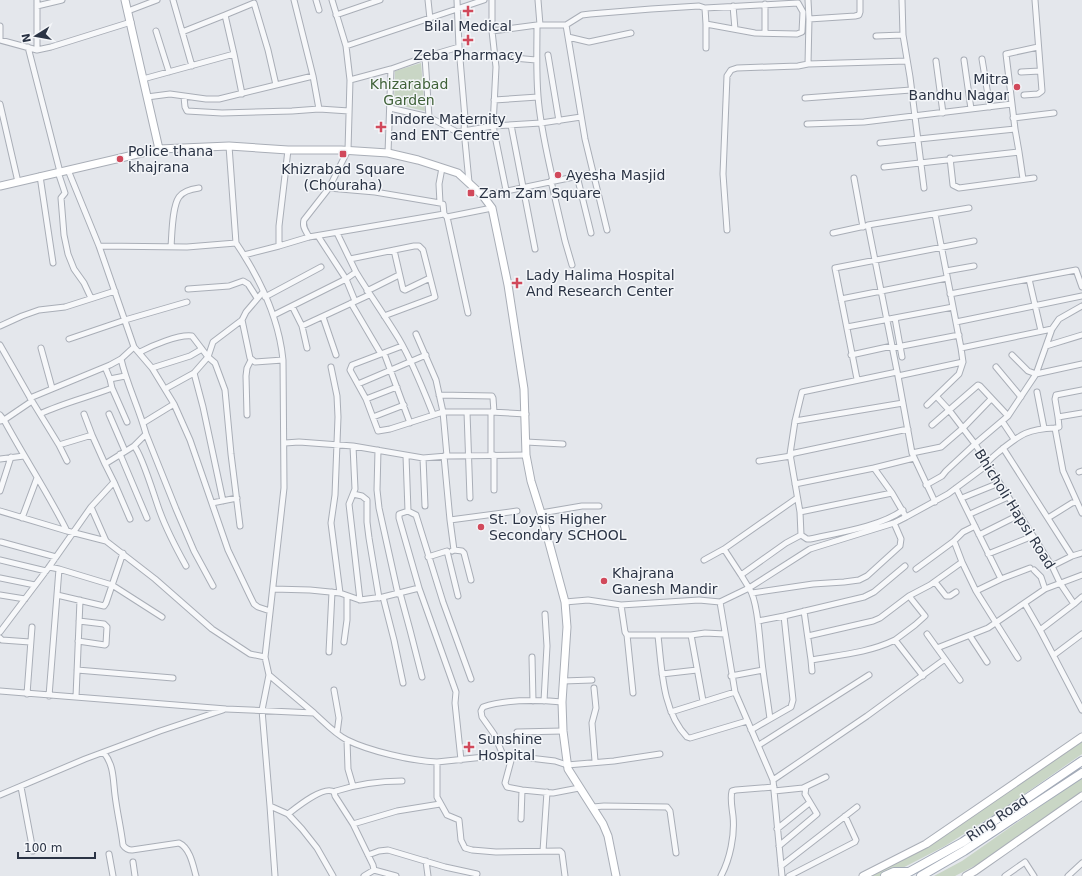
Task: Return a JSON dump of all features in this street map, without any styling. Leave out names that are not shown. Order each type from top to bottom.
[{"type":"main road","points":[[125,0],[159,149]]},
{"type":"main road","points":[[0,186],[159,149],[229,146],[288,150],[348,150],[388,153],[458,174],[469,182],[483,196],[492,208],[508,285],[524,389],[526,414],[526,456],[531,481],[542,513],[552,557],[565,602],[567,627],[562,702],[563,731],[567,765],[579,788],[593,807],[608,836],[616,876]]},
{"type":"main road","points":[[863,876],[926,844],[1082,737]]},
{"type":"main road","name":"Ring Road","points":[[885,876],[909,872],[963,842],[1082,761]]},
{"type":"main road","name":"Ring Road","points":[[921,876],[964,851],[1082,773]]},
{"type":"main road","points":[[966,876],[982,867],[1082,796]]},
{"type":"street","points":[[37,0],[37,50]]},
{"type":"street","points":[[37,6],[62,0]]},
{"type":"street","points":[[128,11],[157,0]]},
{"type":"street","points":[[173,0],[192,66]]},
{"type":"street","points":[[294,0],[313,76],[319,108]]},
{"type":"street","points":[[316,0],[319,10]]},
{"type":"street","points":[[309,237],[302,224],[329,188],[348,150],[350,80],[346,46],[332,0]]},
{"type":"street","points":[[336,15],[371,1],[380,0]]},
{"type":"street","points":[[428,0],[430,18]]},
{"type":"street","points":[[457,0],[465,118],[464,130],[469,182]]},
{"type":"street","points":[[346,46],[484,0]]},
{"type":"street","points":[[492,0],[492,31],[496,67],[493,126],[506,190]]},
{"type":"street","points":[[538,0],[536,60],[541,122],[565,241],[572,265]]},
{"type":"street","points":[[698,0],[699,6]]},
{"type":"street","points":[[808,0],[808,64]]},
{"type":"street","points":[[809,19],[859,15],[860,0]]},
{"type":"street","points":[[902,0],[903,34],[922,162],[924,188]]},
{"type":"street","points":[[1024,95],[1041,93],[1034,0]]},
{"type":"street","points":[[182,32],[254,2],[268,50],[276,86]]},
{"type":"street","points":[[492,31],[538,25],[566,25],[582,16],[590,14],[651,8],[699,6],[705,8],[798,3],[803,12],[802,32],[797,34],[764,33],[706,24]]},
{"type":"street","points":[[764,33],[765,4]]},
{"type":"street","points":[[733,6],[735,29]]},
{"type":"street","points":[[705,8],[706,48]]},
{"type":"street","points":[[225,15],[242,94]]},
{"type":"street","points":[[0,26],[0,40],[37,50],[131,22]]},
{"type":"street","points":[[566,25],[585,139],[607,230]]},
{"type":"street","points":[[156,31],[169,72]]},
{"type":"street","points":[[568,36],[589,42],[631,33]]},
{"type":"street","points":[[876,36],[903,34]]},
{"type":"street","points":[[1023,179],[1013,118],[1006,54],[1038,46]]},
{"type":"street","points":[[28,47],[65,193],[61,198],[64,235],[68,254],[74,269],[84,283],[91,298]]},
{"type":"street","points":[[350,80],[460,48]]},
{"type":"street","points":[[143,79],[234,54]]},
{"type":"street","points":[[548,55],[559,121]]},
{"type":"street","points":[[425,57],[429,117]]},
{"type":"street","points":[[514,58],[536,60]]},
{"type":"street","points":[[982,59],[990,107]]},
{"type":"street","points":[[964,60],[971,109]]},
{"type":"street","points":[[727,230],[723,174],[727,76],[731,70],[737,68],[798,66],[808,64],[907,61]]},
{"type":"street","points":[[936,61],[943,113]]},
{"type":"street","points":[[388,153],[391,69]]},
{"type":"street","points":[[1022,72],[1040,71]]},
{"type":"street","points":[[147,97],[170,94],[184,97],[219,99],[313,76]]},
{"type":"street","points":[[805,98],[911,90]]},
{"type":"street","points":[[184,97],[186,111],[222,113],[292,111],[319,108],[349,111]]},
{"type":"street","points":[[494,100],[538,97]]},
{"type":"street","points":[[0,104],[18,182]]},
{"type":"street","points":[[807,124],[864,122],[1012,104]]},
{"type":"street","points":[[390,108],[429,117],[457,132],[493,126],[559,121],[581,117]]},
{"type":"street","points":[[1013,118],[1054,113]]},
{"type":"street","points":[[511,124],[535,249]]},
{"type":"street","points":[[880,143],[1015,129]]},
{"type":"street","points":[[229,146],[236,243],[244,255],[274,315],[282,345],[283,360],[285,443],[284,488],[265,657],[269,675],[262,710],[275,876]]},
{"type":"street","points":[[279,246],[279,226],[288,150]]},
{"type":"street","points":[[884,167],[950,158],[1019,152]]},
{"type":"street","points":[[950,158],[953,185],[959,188],[1034,178]]},
{"type":"street","points":[[440,203],[439,184],[442,168]]},
{"type":"street","points":[[68,170],[99,246],[134,347],[140,352],[152,368],[174,404],[190,440],[228,550],[252,600],[258,607],[270,610]]},
{"type":"street","points":[[483,196],[593,173]]},
{"type":"street","points":[[40,176],[53,263]]},
{"type":"street","points":[[578,176],[591,233]]},
{"type":"street","points":[[854,178],[875,260],[913,456],[935,502]]},
{"type":"street","points":[[171,247],[173,218],[179,197],[184,192],[199,188]]},
{"type":"street","points":[[329,188],[375,192],[443,204],[468,313]]},
{"type":"street","points":[[244,255],[309,237],[492,208]]},
{"type":"street","points":[[833,233],[969,208]]},
{"type":"street","points":[[927,405],[937,397],[959,374],[963,362],[962,348],[935,214]]},
{"type":"street","points":[[337,233],[368,293],[402,346],[433,414]]},
{"type":"street","points":[[318,236],[346,279],[353,302],[390,370],[410,423]]},
{"type":"street","points":[[856,379],[835,268],[941,248],[974,240]]},
{"type":"street","points":[[99,246],[187,247],[236,243]]},
{"type":"street","points":[[350,259],[419,246],[423,250],[435,297],[384,316]]},
{"type":"street","points":[[394,250],[404,290],[430,278]]},
{"type":"street","points":[[946,271],[974,266]]},
{"type":"street","points":[[165,389],[194,372],[208,357],[213,342],[242,320],[257,298],[321,268]]},
{"type":"street","points":[[950,294],[1076,270],[1082,287]]},
{"type":"street","points":[[274,315],[346,279],[356,272]]},
{"type":"street","points":[[302,326],[353,302],[400,275]]},
{"type":"street","points":[[841,299],[947,278]]},
{"type":"street","points":[[1029,279],[1041,331]]},
{"type":"street","points":[[188,289],[229,286],[244,281],[248,284],[257,298]]},
{"type":"street","points":[[0,326],[39,310],[65,307],[115,291]]},
{"type":"street","points":[[956,322],[1082,296]]},
{"type":"street","points":[[69,339],[125,320],[187,302]]},
{"type":"street","points":[[292,306],[302,326],[307,348]]},
{"type":"street","points":[[962,348],[1052,329],[1059,318],[1082,306]]},
{"type":"street","points":[[847,327],[953,307]]},
{"type":"street","points":[[322,317],[336,355]]},
{"type":"street","points":[[895,318],[902,357]]},
{"type":"street","points":[[242,320],[251,360],[246,368],[247,415]]},
{"type":"street","name":"Bhicholi Hapsi Road","points":[[1052,329],[1036,374],[1021,397],[1008,416],[975,444],[1052,566],[1060,583],[1074,604]]},
{"type":"street","points":[[416,334],[436,380],[443,412],[450,520],[454,550]]},
{"type":"street","points":[[140,352],[187,335],[192,336],[208,357],[215,363],[225,390],[240,526]]},
{"type":"street","points":[[851,355],[959,335]]},
{"type":"street","points":[[1046,346],[1082,335]]},
{"type":"street","points":[[0,345],[67,461]]},
{"type":"street","points":[[402,346],[352,365],[350,371],[366,399],[378,432],[443,412],[526,414]]},
{"type":"street","points":[[2,420],[31,400],[52,388],[121,359],[134,347]]},
{"type":"street","points":[[41,348],[52,388]]},
{"type":"street","points":[[152,368],[190,356],[202,349]]},
{"type":"street","points":[[358,384],[426,355]]},
{"type":"street","points":[[1012,355],[1028,371],[1036,374],[1082,364]]},
{"type":"street","points":[[121,359],[124,376],[176,509],[194,550],[213,586]]},
{"type":"street","points":[[251,360],[255,362],[283,360]]},
{"type":"street","points":[[801,535],[800,512],[791,455],[795,421],[802,392],[856,379],[898,374],[963,362]]},
{"type":"street","points":[[104,367],[127,422]]},
{"type":"street","points":[[331,367],[337,396],[338,444],[332,523],[340,593]]},
{"type":"street","points":[[996,367],[1021,397]]},
{"type":"street","points":[[194,372],[223,501]]},
{"type":"street","points":[[110,379],[124,376]]},
{"type":"street","points":[[932,425],[978,385],[1008,416]]},
{"type":"street","points":[[366,399],[397,387]]},
{"type":"street","points":[[40,414],[53,408],[112,388]]},
{"type":"street","points":[[565,602],[588,600],[621,605],[699,600],[720,602],[750,590],[810,550],[894,523],[935,502],[983,468],[986,462],[1014,439],[1026,432],[1044,428],[1059,427],[1055,398],[1056,395],[1082,390]]},
{"type":"street","points":[[1037,392],[1044,428]]},
{"type":"street","points":[[440,395],[492,396],[494,490]]},
{"type":"street","points":[[926,485],[942,476],[975,444],[937,397]]},
{"type":"street","points":[[795,484],[874,468],[941,447],[963,428],[991,399]]},
{"type":"street","points":[[795,421],[903,403]]},
{"type":"street","points":[[143,422],[174,404]]},
{"type":"street","points":[[373,417],[404,405]]},
{"type":"street","points":[[467,412],[470,498]]},
{"type":"street","points":[[1058,417],[1082,413]]},
{"type":"street","points":[[84,414],[130,519]]},
{"type":"street","points":[[109,414],[147,518]]},
{"type":"street","points":[[0,415],[54,504],[69,532]]},
{"type":"street","points":[[1002,421],[1014,439]]},
{"type":"street","points":[[1055,428],[1063,471],[1082,513]]},
{"type":"street","points":[[759,461],[908,429]]},
{"type":"street","points":[[105,464],[134,446],[146,434]]},
{"type":"street","points":[[59,445],[92,435]]},
{"type":"street","points":[[285,443],[299,442],[338,444],[423,458],[493,455],[526,456]]},
{"type":"street","points":[[526,442],[563,444]]},
{"type":"street","points":[[134,446],[139,454],[171,541],[186,566]]},
{"type":"street","points":[[353,446],[355,489],[349,504],[360,600]]},
{"type":"street","points":[[1003,448],[1072,556]]},
{"type":"street","points":[[378,450],[377,490],[379,508],[399,594],[422,677]]},
{"type":"street","points":[[0,458],[24,456]]},
{"type":"street","points":[[406,456],[408,511]]},
{"type":"street","points":[[0,491],[11,457]]},
{"type":"street","points":[[423,458],[425,506]]},
{"type":"street","points":[[874,468],[892,493],[906,517]]},
{"type":"street","points":[[22,518],[37,478]]},
{"type":"street","points":[[0,632],[48,569],[69,532],[114,482]]},
{"type":"street","points":[[962,498],[1000,483]]},
{"type":"street","points":[[956,488],[1001,579]]},
{"type":"street","points":[[800,512],[892,493]]},
{"type":"street","points":[[353,494],[362,496],[367,500],[369,538],[381,597],[394,640],[403,683]]},
{"type":"street","points":[[970,514],[1008,497]]},
{"type":"street","points":[[212,503],[236,498]]},
{"type":"street","points":[[704,560],[724,549],[797,498]]},
{"type":"street","points":[[1048,518],[1076,502]]},
{"type":"street","points":[[542,513],[582,506],[599,506]]},
{"type":"street","points":[[91,507],[106,541]]},
{"type":"street","points":[[801,535],[807,539],[810,539],[877,523],[894,517],[902,510]]},
{"type":"street","points":[[0,511],[69,532],[106,541],[188,606],[212,629],[250,654],[265,657]]},
{"type":"street","points":[[461,760],[455,703],[456,692],[419,588],[399,514],[408,511],[416,515],[443,602],[471,679]]},
{"type":"street","points":[[450,520],[517,511]]},
{"type":"street","points":[[979,535],[1019,515]]},
{"type":"street","points":[[750,590],[859,580],[867,576],[900,546],[901,539],[894,523]]},
{"type":"street","points":[[916,569],[954,541],[963,532],[975,526]]},
{"type":"street","points":[[741,575],[786,543],[801,535]]},
{"type":"street","points":[[988,554],[1033,536]]},
{"type":"street","points":[[954,541],[976,591],[1018,658]]},
{"type":"street","points":[[1,542],[56,557]]},
{"type":"street","points":[[724,549],[750,590],[758,621],[770,718]]},
{"type":"street","points":[[428,556],[447,551],[462,551],[464,553],[471,580]]},
{"type":"street","points":[[447,551],[458,596]]},
{"type":"street","points":[[57,595],[104,606],[123,553]]},
{"type":"street","points":[[1052,566],[1072,556],[1082,553]]},
{"type":"street","points":[[0,560],[48,569],[59,569],[112,585],[162,617]]},
{"type":"street","points":[[808,636],[873,621],[880,618],[908,596],[935,582],[962,562]]},
{"type":"street","points":[[758,621],[864,597],[874,592],[905,566]]},
{"type":"street","points":[[50,696],[59,569]]},
{"type":"street","points":[[976,591],[1001,579],[1032,569],[1041,576],[1045,589]]},
{"type":"street","points":[[937,648],[970,636],[996,624],[1045,589],[1082,575]]},
{"type":"street","points":[[0,578],[35,586]]},
{"type":"street","points":[[935,582],[946,596],[950,596],[956,592]]},
{"type":"street","points":[[273,589],[310,590],[340,593],[360,600],[399,594],[419,588]]},
{"type":"street","points":[[329,652],[332,592]]},
{"type":"street","points":[[0,595],[25,599]]},
{"type":"street","points":[[344,642],[347,620],[347,596]]},
{"type":"street","points":[[811,660],[865,651],[895,640],[925,616],[908,596]]},
{"type":"street","points":[[1040,630],[1082,598]]},
{"type":"street","points":[[76,697],[80,600]]},
{"type":"street","points":[[720,602],[734,692],[759,745],[773,780],[782,876]]},
{"type":"street","points":[[1024,604],[1054,655],[1082,710]]},
{"type":"street","points":[[621,605],[625,632],[628,635],[633,693]]},
{"type":"street","points":[[804,611],[812,671]]},
{"type":"street","points":[[544,701],[547,646],[545,614]]},
{"type":"street","points":[[752,730],[791,707],[793,700],[784,616]]},
{"type":"street","points":[[78,641],[104,645],[106,644],[107,628],[104,624],[79,622]]},
{"type":"street","points":[[27,694],[32,627]]},
{"type":"street","points":[[628,635],[658,636],[705,633],[725,634]]},
{"type":"street","points":[[928,634],[960,680]]},
{"type":"street","points":[[1054,655],[1082,634]]},
{"type":"street","points":[[691,635],[703,701]]},
{"type":"street","points":[[658,636],[665,693],[671,712],[687,737],[690,738],[747,721]]},
{"type":"street","points":[[970,636],[987,662]]},
{"type":"street","points":[[0,638],[2,640],[30,642]]},
{"type":"street","points":[[895,640],[923,676]]},
{"type":"street","points":[[532,657],[533,701]]},
{"type":"street","points":[[773,780],[867,716],[945,659]]},
{"type":"street","points":[[77,670],[173,678]]},
{"type":"street","points":[[662,674],[697,670]]},
{"type":"street","points":[[731,676],[763,670]]},
{"type":"street","points":[[269,675],[347,740],[377,751],[426,762],[503,755],[555,761],[567,765],[595,761],[614,761],[660,754]]},
{"type":"street","points":[[759,745],[869,675]]},
{"type":"street","points":[[563,681],[592,680]]},
{"type":"street","points":[[594,688],[596,708],[592,723],[595,761]]},
{"type":"street","points":[[334,690],[339,718],[337,733]]},
{"type":"street","points":[[0,691],[226,710],[262,710],[314,713]]},
{"type":"street","points":[[671,712],[734,692]]},
{"type":"street","points":[[503,755],[494,734],[482,717],[482,709],[484,707],[492,704],[533,701],[562,702]]},
{"type":"street","points":[[0,795],[85,759],[160,731],[226,710]]},
{"type":"street","points":[[517,732],[563,731]]},
{"type":"street","points":[[347,740],[348,764],[353,786]]},
{"type":"street","points":[[104,753],[108,757],[113,772],[115,795],[123,845],[125,848],[132,850],[179,843],[184,845],[196,876]]},
{"type":"street","points":[[512,757],[505,785],[507,787],[547,792],[579,788]]},
{"type":"street","points":[[436,762],[436,795],[448,816],[458,819],[463,845],[468,849],[496,852],[527,850],[562,851],[565,876]]},
{"type":"street","points":[[722,876],[731,849],[733,817],[732,791],[806,787],[826,777]]},
{"type":"street","points":[[288,814],[319,793],[326,790],[331,790],[334,792],[353,786],[402,781]]},
{"type":"street","points":[[21,787],[34,851]]},
{"type":"street","points":[[779,846],[817,814],[805,794],[806,787]]},
{"type":"street","points":[[521,820],[522,790]]},
{"type":"street","points":[[334,792],[353,824],[374,870]]},
{"type":"street","points":[[543,851],[547,792]]},
{"type":"street","points":[[353,824],[397,811],[440,804]]},
{"type":"street","points":[[777,829],[808,804]]},
{"type":"street","points":[[270,806],[288,814],[302,829],[317,848],[332,876]]},
{"type":"street","points":[[593,807],[667,807],[670,811],[676,853]]},
{"type":"street","points":[[781,866],[857,807]]},
{"type":"street","points":[[789,876],[855,842],[856,840],[845,816]]},
{"type":"street","points":[[368,856],[379,851],[388,850],[477,874]]},
{"type":"street","points":[[109,854],[112,876]]},
{"type":"street","points":[[426,861],[428,876]]},
{"type":"street","points":[[133,862],[135,876]]},
{"type":"street","points":[[1005,876],[1025,862],[1034,876]]},
{"type":"street","points":[[1068,876],[1073,874],[1082,863]]},
{"type":"street","points":[[364,876],[374,870],[396,876]]},
{"type":"green space","name":"Khizarabad Garden","points":[[421,63],[425,111],[394,104],[395,71]]},
{"type":"green space","points":[[1082,741],[1082,754],[1000,811],[945,846],[887,876],[869,876],[1008,792]]},
{"type":"green space","points":[[1082,777],[1082,792],[980,863],[955,876],[934,876],[962,861]]},
{"type":"place","name":"Bilal Medical","points":[[468,11]]},
{"type":"place","name":"Zeba Pharmacy","points":[[468,40]]},
{"type":"place","name":"Mitra Bandhu Nagar","points":[[1017,87]]},
{"type":"place","name":"Indore Maternity and ENT Centre","points":[[381,127]]},
{"type":"place","name":"Khizrabad Square (Chouraha)","points":[[343,154]]},
{"type":"place","name":"Police thana khajrana","points":[[120,159]]},
{"type":"place","name":"Ayesha Masjid","points":[[558,175]]},
{"type":"place","name":"Zam Zam Square","points":[[471,193]]},
{"type":"place","name":"Lady Halima Hospital And Research Center","points":[[517,283]]},
{"type":"place","name":"St. Loysis Higher Secondary SCHOOL","points":[[481,527]]},
{"type":"place","name":"Khajrana Ganesh Mandir","points":[[604,581]]},
{"type":"place","name":"Sunshine Hospital","points":[[469,747]]}]
